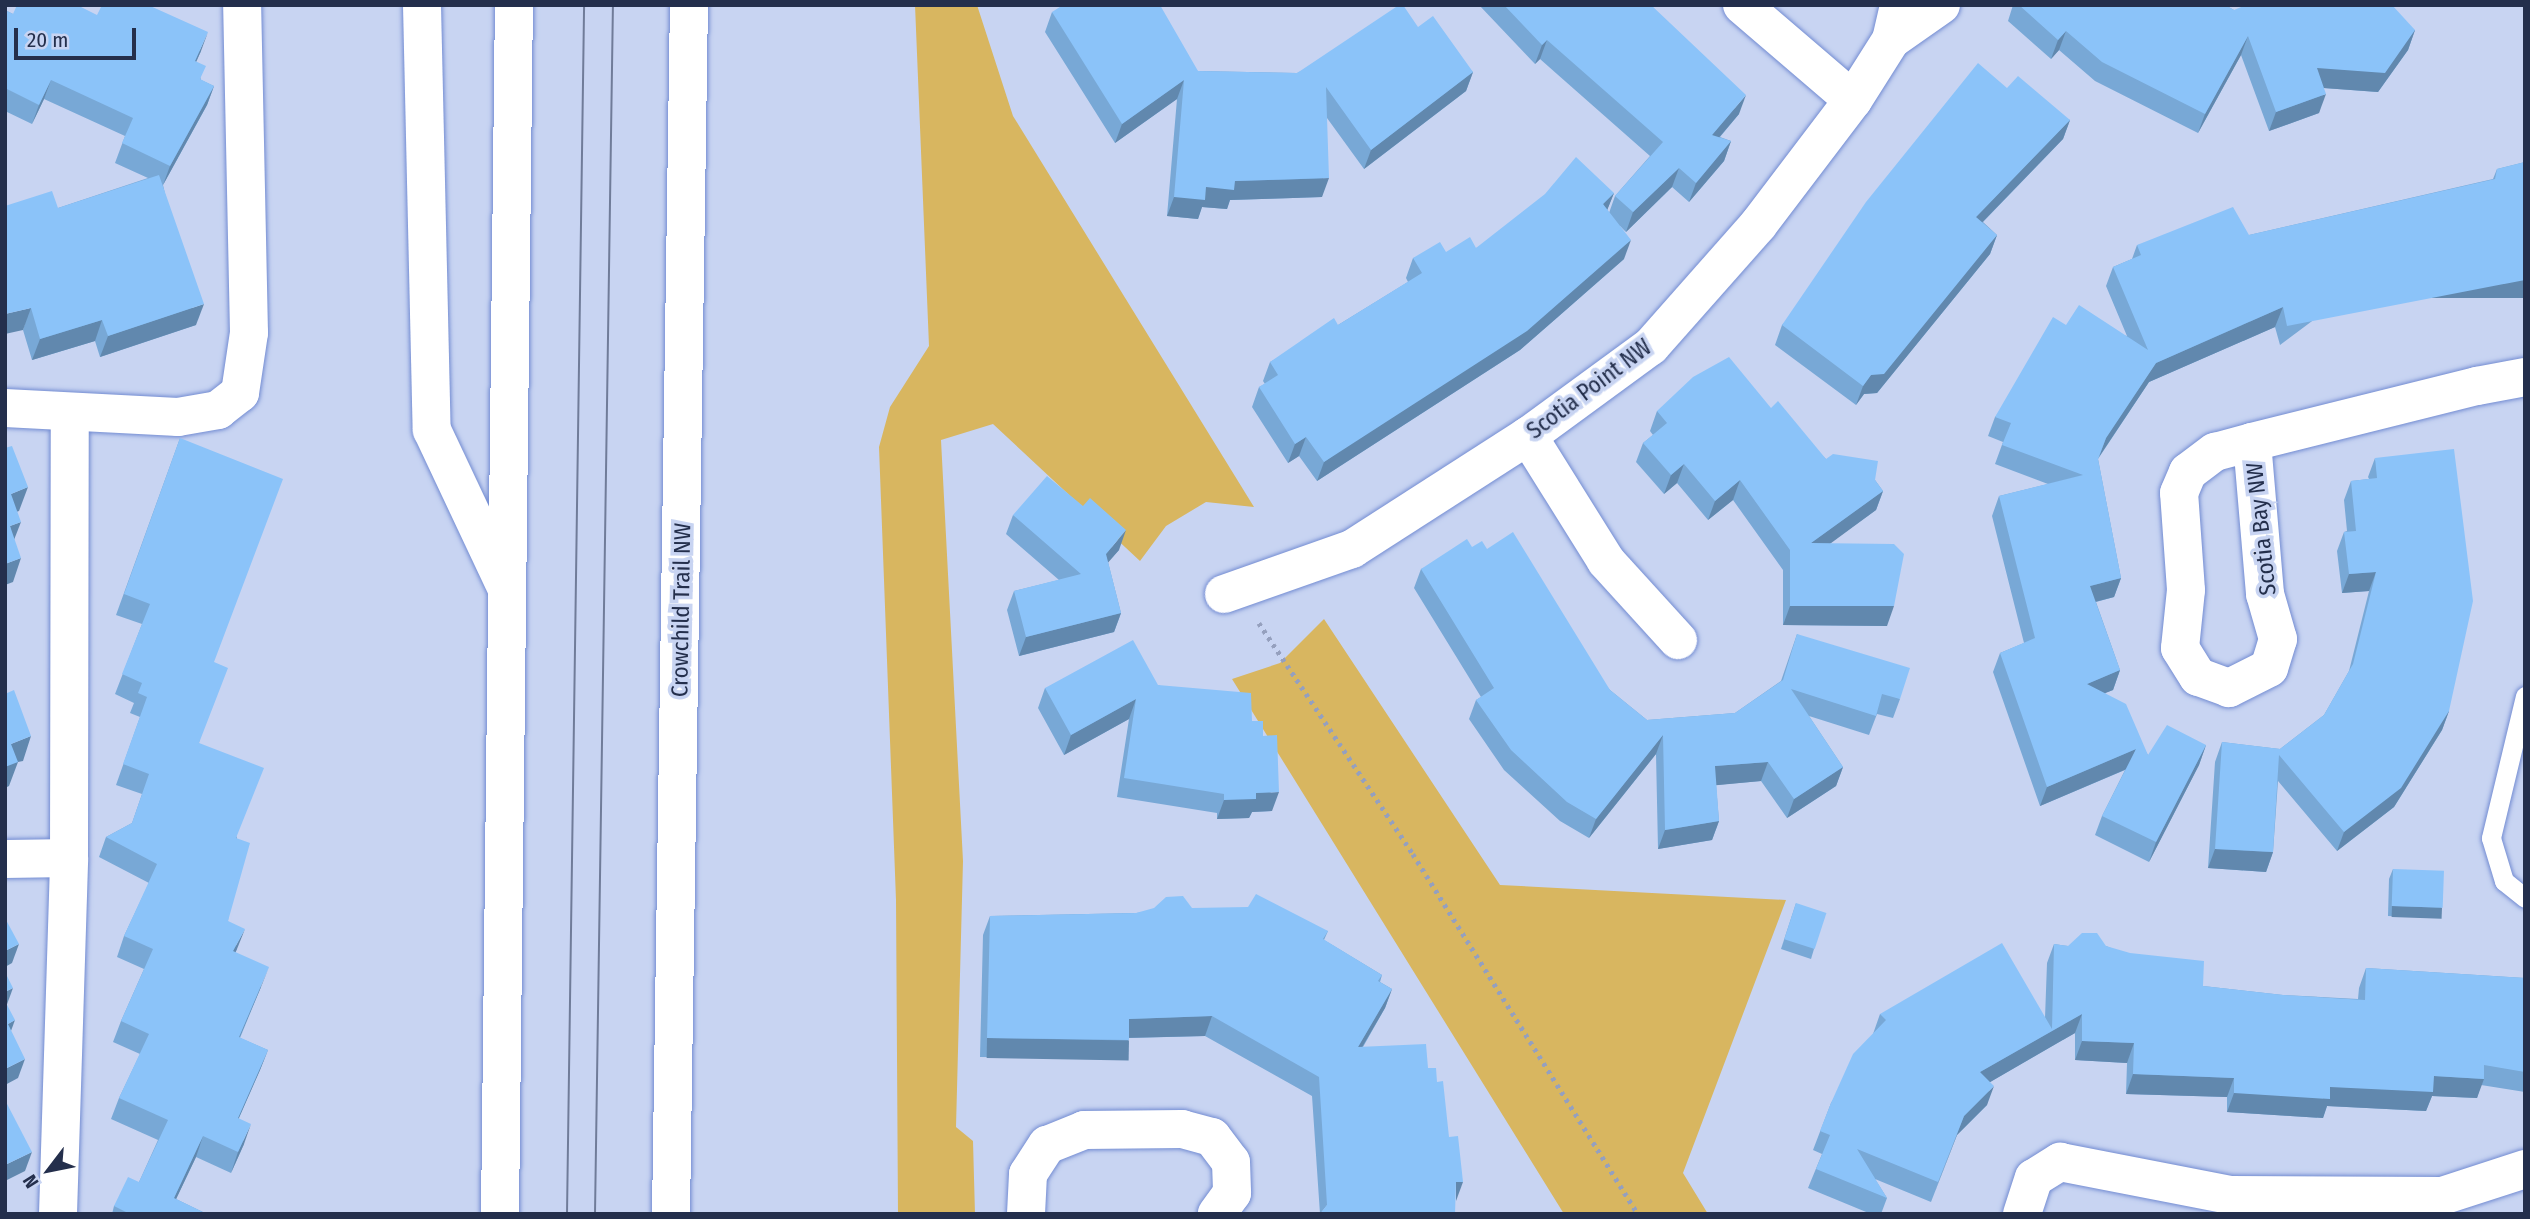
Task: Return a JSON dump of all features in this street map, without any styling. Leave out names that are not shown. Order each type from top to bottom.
[{"type":"main road","points":[[5,408],[178,417],[218,410],[240,393],[249,334],[242,5]]},
{"type":"main road","points":[[422,5],[432,430],[509,594]]},
{"type":"main road","points":[[500,1214],[514,5]]},
{"type":"main road","name":"Crowchild Trail NW","points":[[670,1214],[689,5]]},
{"type":"main road","points":[[1742,5],[1853,100]]},
{"type":"main road","name":"Scotia Point NW","points":[[1231,592],[1352,549],[1528,436],[1651,346],[1758,225],[1853,100],[1895,23],[1941,5]]},
{"type":"main road","name":"Scotia Bay NW","points":[[2252,442],[2265,594],[2278,639],[2269,668],[2229,688],[2198,677],[2180,648],[2186,590],[2179,493],[2188,472],[2215,452],[2252,442],[2525,377]]},
{"type":"main road","points":[[58,1214],[69,858],[70,412]]},
{"type":"main road","points":[[1528,436],[1606,561],[1678,640]]},
{"type":"main road","points":[[5,859],[69,858]]},
{"type":"main road","points":[[1026,1214],[1028,1174],[1047,1145],[1084,1130],[1182,1129],[1212,1137],[1231,1162],[1232,1193],[1217,1214]]},
{"type":"main road","points":[[2022,1214],[2034,1178],[2060,1162],[2224,1204],[2442,1196],[2525,1169]]},
{"type":"main road","points":[[2442,1196],[2479,1214]]},
{"type":"lane","points":[[2525,696],[2491,838],[2504,881],[2525,898]]},
{"type":"path","points":[[1231,592],[1413,854],[1638,1214]]},
{"type":"shaded area","points":[[915,5],[977,5],[1013,116],[1254,507],[1206,502],[1166,526],[1140,561],[993,424],[941,440],[963,861],[956,1127],[973,1141],[975,1214],[898,1214],[896,900],[879,447],[890,407],[929,346]]},
{"type":"shaded area","points":[[1324,619],[1500,885],[1786,900],[1683,1173],[1708,1214],[1564,1214],[1232,679],[1280,663]]},
{"type":"building","points":[[17,5],[77,5],[97,15],[102,5],[148,5],[208,32],[195,61],[206,66],[200,79],[214,86],[170,166],[122,143],[133,118],[51,80],[39,105],[5,88],[5,10],[13,14]]},
{"type":"building","points":[[1063,5],[1160,5],[1198,71],[1297,73],[1399,5],[1403,5],[1418,27],[1433,16],[1473,72],[1371,150],[1326,87],[1329,178],[1235,181],[1234,190],[1206,187],[1205,200],[1174,197],[1184,80],[1122,124],[1052,12]]},
{"type":"building","points":[[1504,5],[1651,5],[1746,95],[1712,135],[1731,141],[1696,183],[1679,168],[1633,212],[1615,196],[1663,142],[1547,40],[1542,45]]},
{"type":"building","points":[[2019,5],[2225,5],[2234,10],[2246,5],[2392,5],[2415,30],[2385,73],[2317,68],[2326,94],[2276,112],[2248,36],[2205,114],[2102,62],[2066,31],[2058,40]]},
{"type":"building","points":[[1978,63],[2007,88],[2018,76],[2070,120],[1976,217],[1997,235],[1884,374],[1871,375],[1863,386],[1782,325],[1866,202]]},
{"type":"building","points":[[1576,157],[1614,193],[1603,204],[1631,240],[1527,331],[1324,462],[1306,437],[1295,444],[1259,387],[1278,375],[1270,362],[1334,318],[1338,325],[1422,273],[1413,258],[1440,242],[1446,252],[1470,237],[1476,248],[1545,194]]},
{"type":"building","points":[[2525,162],[2525,280],[2287,326],[2283,307],[2156,363],[2106,438],[2098,459],[2121,578],[2090,586],[2120,670],[2087,684],[2126,704],[2148,755],[2167,725],[2206,745],[2156,842],[2102,816],[2136,749],[2047,787],[2000,653],[2035,638],[1999,496],[2083,475],[2002,445],[2011,423],[1995,417],[2053,317],[2066,325],[2079,305],[2148,350],[2113,267],[2141,255],[2137,245],[2233,207],[2249,235],[2495,179],[2497,169]]},
{"type":"building","points":[[159,175],[204,304],[108,336],[102,320],[40,339],[31,308],[5,314],[5,206],[52,191],[58,208]]},
{"type":"building","points":[[1729,357],[1771,408],[1778,401],[1826,459],[1833,454],[1878,461],[1875,480],[1883,491],[1811,543],[1894,544],[1904,554],[1894,606],[1790,606],[1790,550],[1740,480],[1715,501],[1684,464],[1671,475],[1643,443],[1667,423],[1657,411],[1693,377]]},
{"type":"building","points":[[180,438],[283,479],[214,662],[228,668],[199,743],[264,768],[236,838],[250,843],[228,921],[245,929],[233,951],[269,967],[239,1037],[268,1050],[238,1118],[251,1124],[238,1152],[203,1136],[174,1198],[207,1214],[130,1214],[114,1206],[128,1177],[139,1182],[168,1120],[119,1098],[149,1034],[121,1021],[153,949],[124,936],[157,864],[106,837],[132,823],[149,774],[123,764],[147,697],[138,693],[142,683],[122,674],[150,604],[124,594]]},
{"type":"building","points":[[12,446],[28,487],[11,494],[21,522],[10,526],[21,558],[5,564],[5,448]]},
{"type":"building","points":[[2454,449],[2473,601],[2449,711],[2401,788],[2344,832],[2279,755],[2273,852],[2215,849],[2222,742],[2280,749],[2324,715],[2353,664],[2376,572],[2349,574],[2344,532],[2356,531],[2351,481],[2377,478],[2375,458]]},
{"type":"building","points":[[1047,476],[1083,506],[1090,498],[1126,530],[1106,554],[1121,613],[1026,637],[1014,591],[1081,574],[1013,515]]},
{"type":"building","points":[[1513,532],[1610,690],[1647,720],[1735,713],[1783,680],[1797,634],[1910,668],[1900,699],[1882,694],[1876,716],[1791,689],[1843,767],[1794,799],[1768,762],[1715,766],[1719,821],[1665,830],[1663,735],[1596,819],[1567,802],[1511,750],[1476,700],[1494,688],[1421,569],[1467,539],[1472,547],[1482,541],[1487,549]]},
{"type":"building","points":[[1133,640],[1158,685],[1251,693],[1252,721],[1263,721],[1263,736],[1277,735],[1279,792],[1256,793],[1256,799],[1224,800],[1224,794],[1124,778],[1136,699],[1071,735],[1045,688]]},
{"type":"building","points":[[14,690],[31,736],[11,744],[18,762],[5,767],[5,694]]},
{"type":"building","points":[[2393,869],[2444,871],[2443,908],[2392,906]]},
{"type":"building","points":[[1256,894],[1328,931],[1323,939],[1382,975],[1378,981],[1392,989],[1358,1047],[1426,1044],[1428,1068],[1436,1068],[1437,1082],[1443,1081],[1449,1137],[1458,1136],[1463,1182],[1456,1182],[1455,1214],[1320,1214],[1327,1205],[1319,1077],[1212,1016],[1129,1019],[1129,1040],[987,1038],[990,916],[1136,913],[1154,908],[1166,897],[1183,896],[1192,908],[1248,907]]},
{"type":"building","points":[[1796,903],[1826,913],[1815,949],[1784,939]]},
{"type":"building","points":[[5,918],[19,944],[5,951]]},
{"type":"building","points":[[2082,933],[2097,933],[2106,946],[2130,953],[2204,961],[2203,986],[2283,995],[2365,1000],[2366,968],[2525,978],[2525,1072],[2484,1065],[2484,1079],[2434,1076],[2433,1092],[2330,1087],[2330,1099],[2234,1093],[2234,1078],[2133,1074],[2134,1043],[2082,1041],[2082,1014],[1980,1072],[1994,1086],[1964,1116],[1938,1182],[1857,1149],[1887,1198],[1816,1169],[1830,1135],[1820,1131],[1831,1103],[1853,1054],[1886,1020],[1880,1014],[2002,943],[2052,1029],[2054,944],[2068,946]]},
{"type":"building","points":[[5,972],[13,988],[5,992]]},
{"type":"building","points":[[5,1001],[15,1020],[8,1024],[25,1059],[5,1069]]},
{"type":"building","points":[[5,1100],[32,1152],[5,1165]]},
{"type":"tram line","points":[[567,1214],[584,5]]},
{"type":"tram line","points":[[595,1214],[613,5]]}]
